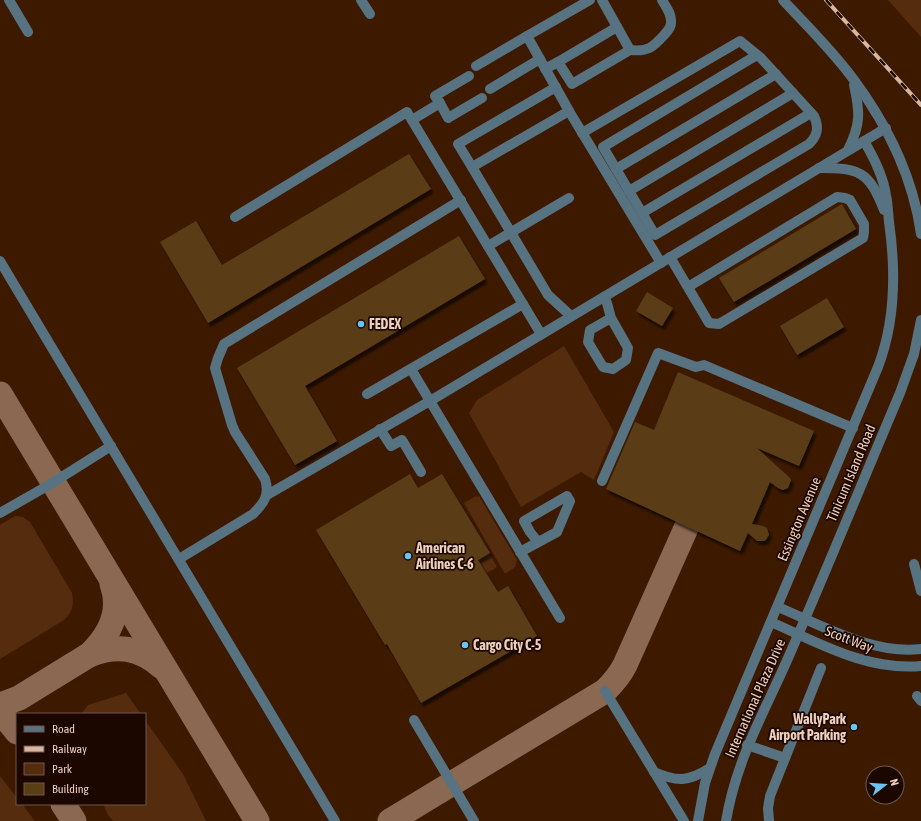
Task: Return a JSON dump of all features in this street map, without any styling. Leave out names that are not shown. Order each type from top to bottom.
[{"type":"street","points":[[9,0],[28,32]]},
{"type":"street","points":[[361,0],[370,14]]},
{"type":"street","points":[[476,66],[590,0]]},
{"type":"street","points":[[602,0],[630,50]]},
{"type":"street","points":[[558,62],[572,84],[630,50],[639,51],[654,46],[670,27],[671,22],[670,14],[662,0]]},
{"type":"street","points":[[783,0],[853,79],[886,128],[908,180],[921,234]]},
{"type":"street","points":[[545,69],[617,27]]},
{"type":"street","points":[[527,36],[582,132],[660,262]]},
{"type":"street","points":[[582,132],[740,41],[757,55],[776,74],[811,113],[817,123],[817,132],[814,139],[802,148],[655,235],[603,147],[757,55]]},
{"type":"street","points":[[490,89],[540,60]]},
{"type":"street","points":[[616,169],[776,74]]},
{"type":"street","points":[[469,76],[435,96],[448,118],[482,98]]},
{"type":"street","points":[[848,150],[857,128],[859,114],[853,79]]},
{"type":"street","points":[[556,87],[458,144],[548,295],[571,316]]},
{"type":"street","points":[[629,191],[793,93]]},
{"type":"street","points":[[412,120],[440,103]]},
{"type":"street","points":[[472,167],[570,111]]},
{"type":"street","points":[[235,216],[407,112],[541,334]]},
{"type":"street","points":[[642,213],[811,113]]},
{"type":"street","points":[[267,495],[430,401],[886,128]]},
{"type":"street","name":"Essington Avenue","points":[[698,821],[701,801],[710,768],[853,428],[880,361],[889,330],[894,286],[893,257],[886,194],[872,157],[864,141]]},
{"type":"street","points":[[819,168],[848,169],[859,173],[876,192],[889,221]]},
{"type":"street","points":[[670,257],[709,323],[719,324],[863,238],[864,224],[850,200],[837,197],[688,286]]},
{"type":"street","points":[[488,246],[569,198]]},
{"type":"street","points":[[179,559],[253,514],[262,505],[267,495],[267,485],[265,479],[232,425],[215,368],[224,344],[461,200]]},
{"type":"street","points":[[0,261],[336,821]]},
{"type":"street","points":[[604,297],[607,302],[611,318],[628,348],[626,360],[613,369],[603,367],[588,342],[590,330],[611,318]]},
{"type":"street","points":[[367,394],[523,304]]},
{"type":"street","name":"Tinicum Island Road","points":[[799,634],[900,393],[914,354],[921,320]]},
{"type":"street","points":[[602,481],[658,353],[696,367],[704,365],[853,428]]},
{"type":"street","points":[[410,369],[560,618]]},
{"type":"street","points":[[380,429],[391,446],[402,440],[421,472]]},
{"type":"street","points":[[0,513],[49,485],[111,446]]},
{"type":"street","points":[[520,552],[557,532],[570,501],[567,496],[524,521],[538,542]]},
{"type":"street","points":[[914,564],[921,591]]},
{"type":"street","name":"Scott Way","points":[[778,607],[853,639],[874,646],[893,649],[921,649]]},
{"type":"street","name":"Scott Way","points":[[771,622],[847,655],[869,662],[890,666],[921,666]]},
{"type":"street","name":"International Plaza Drive","points":[[726,821],[734,786],[748,745],[799,634]]},
{"type":"street","points":[[768,821],[768,802],[821,668]]},
{"type":"street","points":[[605,690],[684,821]]},
{"type":"street","points":[[414,720],[474,821]]},
{"type":"street","points":[[748,745],[786,758]]},
{"type":"street","points":[[654,772],[668,778],[681,779],[696,776],[710,768]]},
{"type":"green space","points":[[888,0],[921,0],[921,37]]},
{"type":"green space","points":[[564,346],[614,432],[594,480],[581,472],[521,507],[469,413],[477,400]]},
{"type":"green space","points":[[476,496],[479,496],[517,560],[515,567],[505,574],[464,503]]},
{"type":"green space","points":[[15,516],[23,517],[30,522],[72,593],[73,604],[71,611],[64,620],[0,659],[0,525]]},
{"type":"green space","points":[[489,553],[497,567],[487,573],[478,560]]},
{"type":"green space","points":[[126,693],[140,713],[82,713],[88,705]]},
{"type":"green space","points":[[146,721],[183,774],[206,821],[113,821],[108,815],[103,805],[146,805]]},
{"type":"green space","points":[[0,776],[16,797],[16,805],[23,805],[35,821],[0,821]]},
{"type":"building","points":[[409,154],[431,189],[208,323],[160,242],[196,221],[222,265]]},
{"type":"building","points":[[842,204],[856,229],[734,302],[719,278]]},
{"type":"building","name":"FEDEX","points":[[459,236],[485,279],[305,386],[337,441],[295,465],[237,368]]},
{"type":"building","points":[[647,292],[673,308],[662,326],[636,311]]},
{"type":"building","points":[[827,298],[844,327],[797,355],[780,326]]},
{"type":"building","points":[[678,372],[814,431],[799,466],[757,448],[791,480],[788,488],[783,490],[770,482],[752,524],[767,528],[769,535],[765,541],[757,541],[748,533],[740,551],[606,489],[635,422],[654,430]]},
{"type":"building","name":"American Airlines C-6","points":[[410,474],[418,488],[442,474],[490,553],[478,560],[498,592],[508,586],[537,636],[421,703],[387,644],[385,645],[316,530]]},
{"type":"taxiway","points":[[0,394],[257,821]]},
{"type":"taxiway","points":[[390,821],[605,691],[616,679],[625,665],[687,526]]},
{"type":"taxiway","points":[[0,705],[19,698],[89,655],[96,648],[108,631],[112,622],[115,604],[115,594],[112,584]]},
{"type":"taxiway","points":[[89,655],[109,649],[127,649],[145,655],[162,667]]},
{"type":"taxiway","points":[[0,715],[9,722],[16,731]]},
{"type":"taxiway","points":[[64,805],[74,821]]},
{"type":"railway","points":[[826,0],[921,105]]},
{"type":"place","name":"FEDEX","points":[[361,324]]},
{"type":"place","name":"American Airlines C-6","points":[[408,556]]},
{"type":"place","name":"Cargo City C-5","points":[[465,645]]},
{"type":"place","name":"WallyPark Airport Parking","points":[[854,727]]}]
